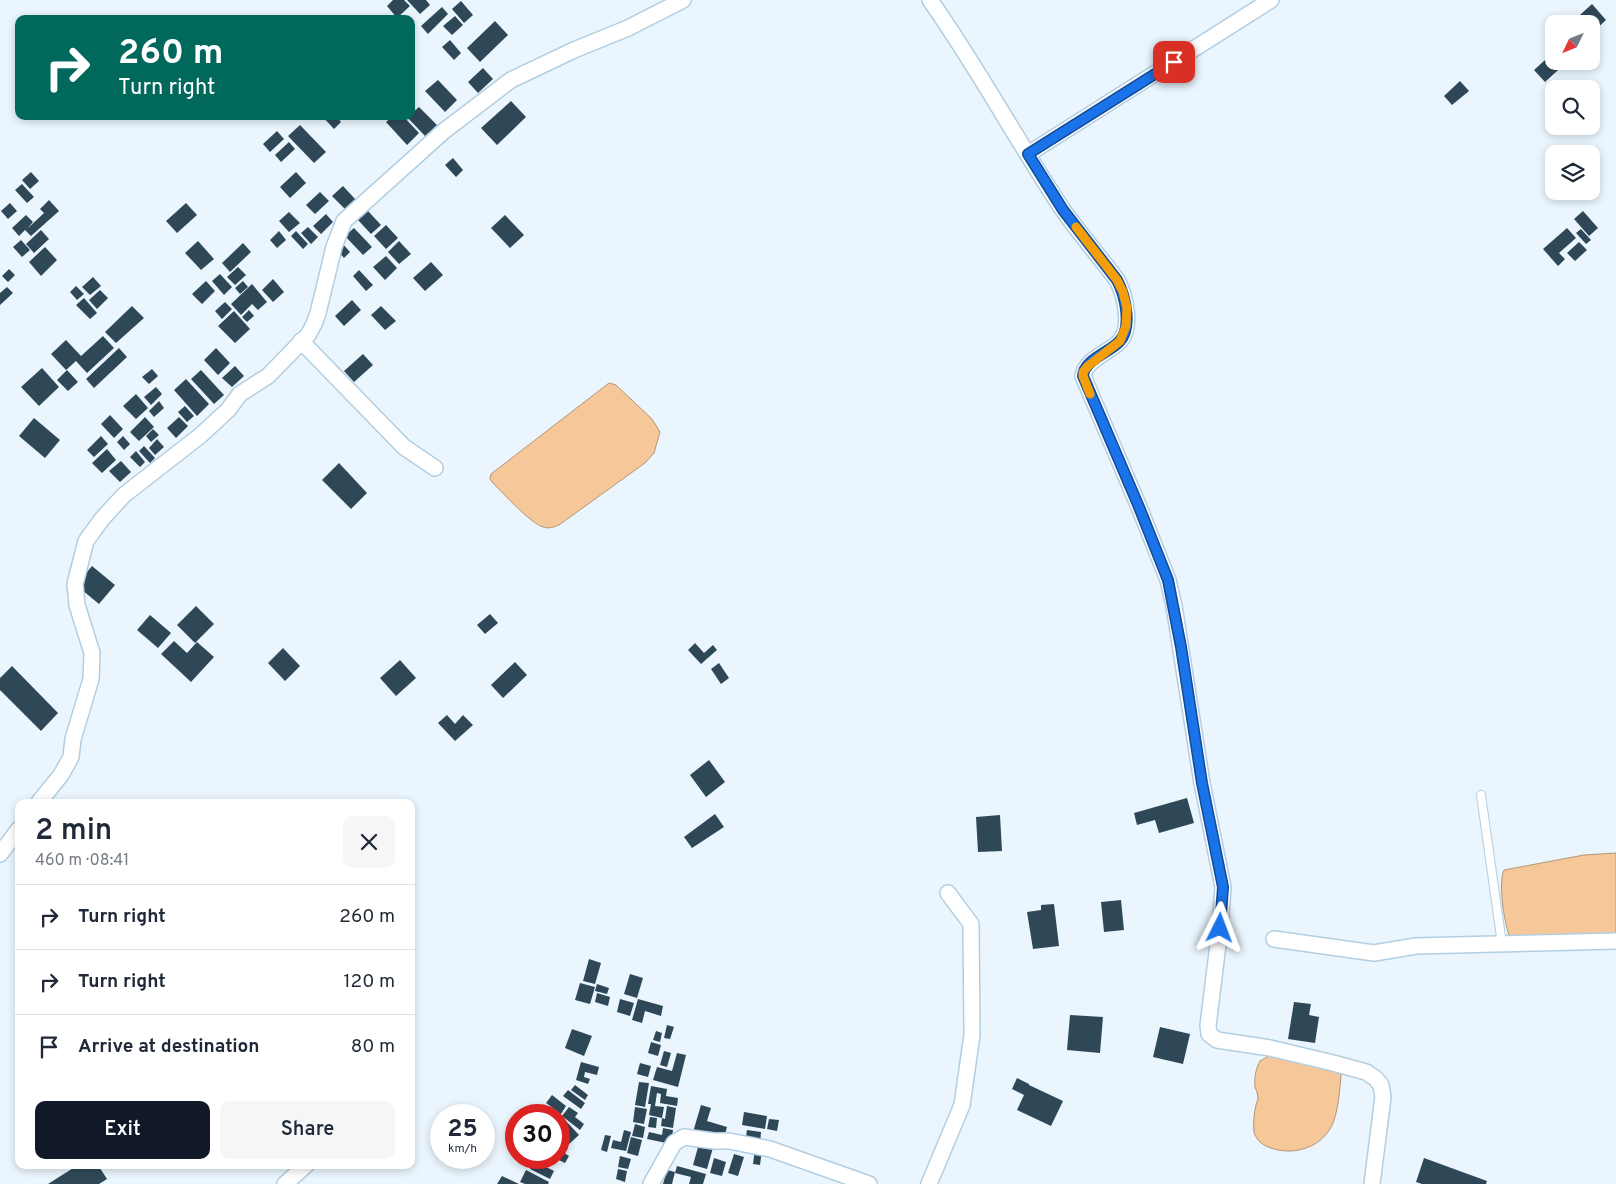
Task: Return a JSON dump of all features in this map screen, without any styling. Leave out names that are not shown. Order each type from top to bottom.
[{"type":"street","points":[[41,799],[61,775],[71,757],[73,739],[91,679],[92,653],[77,605],[75,584],[86,541],[102,519],[124,495],[228,410],[240,394],[268,376],[308,335],[314,324],[334,247],[344,221],[444,131],[511,80],[574,50],[628,28],[682,0]]},
{"type":"street","points":[[930,0],[961,44],[1063,210],[1117,280],[1123,292],[1127,308],[1126,326],[1120,341],[1088,366],[1083,372],[1083,376],[1168,580],[1174,606],[1202,783],[1223,887],[1220,928],[1209,1012],[1209,1034],[1217,1040],[1270,1048],[1324,1060],[1366,1072],[1375,1078],[1381,1085],[1383,1097],[1372,1184]]},
{"type":"street","points":[[1028,154],[1271,0]]},
{"type":"street","points":[[301,341],[404,447],[435,468]]},
{"type":"street","points":[[0,854],[15,834]]},
{"type":"street","points":[[929,1184],[962,1105],[972,1035],[971,924],[948,893]]},
{"type":"street","points":[[1274,939],[1374,953],[1416,946],[1616,941]]},
{"type":"street","points":[[651,1184],[674,1143],[684,1137],[730,1141],[770,1149],[869,1184]]},
{"type":"street","points":[[285,1184],[302,1169]]},
{"type":"lane","points":[[1481,795],[1502,944]]},
{"type":"shaded area","points":[[609,383],[616,385],[652,419],[660,432],[654,453],[645,463],[559,525],[551,528],[543,527],[531,520],[492,482],[490,479],[491,474]]},
{"type":"shaded area","points":[[1616,853],[1616,936],[1511,937],[1509,935],[1505,921],[1502,893],[1504,870],[1584,855]]},
{"type":"shaded area","points":[[1269,1056],[1284,1058],[1341,1073],[1338,1104],[1334,1120],[1328,1132],[1315,1144],[1300,1150],[1283,1151],[1266,1146],[1257,1139],[1254,1129],[1258,1098],[1255,1087],[1256,1073],[1260,1061]]},
{"type":"building","points":[[393,0],[404,0],[410,6],[400,15],[394,15],[387,6]]},
{"type":"building","points":[[407,0],[426,0],[430,5],[420,14]]},
{"type":"building","points":[[461,1],[473,15],[464,23],[452,9]]},
{"type":"building","points":[[1592,4],[1606,20],[1600,26],[1600,15],[1580,15]]},
{"type":"building","points":[[442,7],[448,14],[428,34],[421,26]]},
{"type":"building","points":[[455,16],[463,25],[452,35],[443,26]]},
{"type":"building","points":[[495,21],[508,35],[480,62],[467,48]]},
{"type":"building","points":[[450,40],[461,53],[454,60],[442,47]]},
{"type":"building","points":[[1545,60],[1545,70],[1558,70],[1545,82],[1534,70]]},
{"type":"building","points":[[483,68],[493,79],[478,93],[468,82]]},
{"type":"building","points":[[438,80],[457,100],[445,112],[425,91]]},
{"type":"building","points":[[1460,81],[1469,91],[1452,105],[1444,96]]},
{"type":"building","points":[[511,101],[526,117],[497,145],[481,128]]},
{"type":"building","points":[[419,107],[437,125],[425,136],[410,120],[415,120],[415,110]]},
{"type":"building","points":[[326,120],[339,120],[341,122],[334,129]]},
{"type":"building","points":[[388,120],[407,120],[419,133],[407,145],[386,122]]},
{"type":"building","points":[[300,125],[326,152],[314,163],[288,136]]},
{"type":"building","points":[[277,131],[284,139],[270,152],[263,144]]},
{"type":"building","points":[[289,142],[295,149],[281,162],[275,155]]},
{"type":"building","points":[[453,158],[463,170],[456,177],[445,165]]},
{"type":"building","points":[[31,172],[39,181],[30,189],[22,180]]},
{"type":"building","points":[[296,172],[306,183],[290,198],[280,187]]},
{"type":"building","points":[[22,184],[34,197],[27,203],[15,190]]},
{"type":"building","points":[[343,186],[356,200],[346,210],[332,196]]},
{"type":"building","points":[[320,192],[329,201],[315,214],[306,205]]},
{"type":"building","points":[[49,200],[59,211],[31,236],[25,230],[19,236],[12,228],[26,215],[33,222],[27,229],[44,213],[40,209]]},
{"type":"building","points":[[10,203],[17,211],[8,219],[1,211]]},
{"type":"building","points":[[186,203],[197,215],[177,233],[166,221]]},
{"type":"building","points":[[368,211],[381,225],[371,234],[358,220]]},
{"type":"building","points":[[1583,211],[1598,228],[1589,236],[1574,219]]},
{"type":"building","points":[[289,212],[300,223],[289,232],[279,221]]},
{"type":"building","points":[[326,214],[333,222],[321,234],[313,226]]},
{"type":"building","points":[[505,215],[524,235],[510,248],[491,228]]},
{"type":"building","points":[[386,225],[398,238],[386,249],[374,236]]},
{"type":"building","points":[[308,227],[318,237],[311,244],[301,233]]},
{"type":"building","points":[[354,228],[372,247],[363,255],[345,236]]},
{"type":"building","points":[[1567,228],[1576,238],[1559,253],[1565,259],[1558,266],[1543,249]]},
{"type":"building","points":[[1581,229],[1591,240],[1586,244],[1576,233]]},
{"type":"building","points":[[41,230],[49,239],[34,253],[26,244]]},
{"type":"building","points":[[279,231],[286,240],[277,248],[270,240]]},
{"type":"building","points":[[296,231],[308,244],[303,249],[291,236]]},
{"type":"building","points":[[21,240],[30,250],[22,257],[13,247]]},
{"type":"building","points":[[198,241],[214,259],[201,270],[185,253]]},
{"type":"building","points":[[399,241],[411,254],[399,264],[388,252]]},
{"type":"building","points":[[341,242],[350,252],[344,258],[335,248]]},
{"type":"building","points":[[1579,242],[1587,250],[1575,261],[1567,253]]},
{"type":"building","points":[[243,243],[251,252],[230,272],[222,263]]},
{"type":"building","points":[[45,247],[57,260],[41,276],[29,262]]},
{"type":"building","points":[[386,256],[397,268],[385,280],[373,267]]},
{"type":"building","points":[[431,262],[443,275],[425,291],[413,278]]},
{"type":"building","points":[[238,267],[246,275],[235,285],[227,277]]},
{"type":"building","points":[[9,269],[15,275],[8,282],[2,276]]},
{"type":"building","points":[[359,270],[373,285],[366,291],[353,276]]},
{"type":"building","points":[[220,274],[232,287],[224,295],[212,281]]},
{"type":"building","points":[[93,277],[101,286],[90,295],[82,287]]},
{"type":"building","points":[[273,279],[284,292],[273,302],[262,290]]},
{"type":"building","points":[[206,281],[215,291],[202,304],[192,294]]},
{"type":"building","points":[[243,281],[248,287],[240,294],[235,288]]},
{"type":"building","points":[[252,284],[267,302],[258,310],[252,304],[241,315],[231,304]]},
{"type":"building","points":[[76,286],[84,294],[77,300],[70,292]]},
{"type":"building","points":[[7,287],[13,293],[0,305],[0,293]]},
{"type":"building","points":[[100,290],[108,298],[97,309],[89,300]]},
{"type":"building","points":[[84,298],[97,313],[90,319],[76,305]]},
{"type":"building","points":[[352,300],[361,310],[344,326],[335,316]]},
{"type":"building","points":[[225,302],[232,309],[222,319],[215,311]]},
{"type":"building","points":[[132,306],[144,318],[116,343],[105,332]]},
{"type":"building","points":[[381,306],[396,321],[385,330],[371,315]]},
{"type":"building","points":[[249,310],[254,316],[247,322],[242,317]]},
{"type":"building","points":[[234,311],[250,329],[235,343],[218,326]]},
{"type":"building","points":[[103,336],[114,348],[87,373],[76,361],[66,370],[51,354],[66,340],[81,356]]},
{"type":"building","points":[[119,348],[127,357],[94,388],[86,379]]},
{"type":"building","points":[[216,348],[230,363],[218,375],[204,360]]},
{"type":"building","points":[[363,354],[373,365],[354,382],[344,371]]},
{"type":"building","points":[[235,366],[244,376],[232,387],[222,378]]},
{"type":"building","points":[[42,368],[59,387],[39,406],[21,387]]},
{"type":"building","points":[[152,369],[158,376],[149,384],[142,377]]},
{"type":"building","points":[[67,370],[78,382],[68,391],[57,380]]},
{"type":"building","points":[[201,370],[224,395],[214,404],[191,379]]},
{"type":"building","points":[[186,379],[209,404],[197,416],[174,390]]},
{"type":"building","points":[[156,387],[162,394],[151,405],[144,397]]},
{"type":"building","points":[[136,394],[148,408],[136,419],[123,406]]},
{"type":"building","points":[[159,401],[164,408],[154,417],[149,411]]},
{"type":"building","points":[[185,406],[194,416],[187,422],[178,412]]},
{"type":"building","points":[[110,415],[123,429],[114,438],[101,424]]},
{"type":"building","points":[[145,417],[154,427],[139,441],[130,432]]},
{"type":"building","points":[[179,417],[188,426],[176,438],[167,428]]},
{"type":"building","points":[[34,418],[60,440],[45,458],[19,436]]},
{"type":"building","points":[[153,429],[159,435],[151,442],[146,436]]},
{"type":"building","points":[[101,436],[108,444],[94,457],[87,450]]},
{"type":"building","points":[[123,436],[130,444],[124,450],[117,442]]},
{"type":"building","points":[[157,439],[164,447],[155,455],[149,448]]},
{"type":"building","points":[[144,446],[155,458],[150,463],[139,451]]},
{"type":"building","points":[[107,449],[116,460],[102,473],[92,463]]},
{"type":"building","points":[[136,451],[145,462],[140,467],[130,457]]},
{"type":"building","points":[[121,461],[131,472],[120,482],[109,471]]},
{"type":"building","points":[[339,463],[367,493],[351,509],[322,480]]},
{"type":"building","points":[[92,566],[115,585],[99,604],[76,585]]},
{"type":"building","points":[[196,606],[214,624],[195,643],[177,625]]},
{"type":"building","points":[[490,614],[498,623],[485,634],[477,625]]},
{"type":"building","points":[[150,615],[171,633],[158,648],[137,630]]},
{"type":"building","points":[[174,641],[187,653],[197,642],[214,657],[191,682],[161,654]]},
{"type":"building","points":[[695,643],[704,653],[713,645],[717,650],[701,664],[688,650]]},
{"type":"building","points":[[283,648],[300,666],[285,681],[268,663]]},
{"type":"building","points":[[400,660],[416,678],[396,696],[380,678]]},
{"type":"building","points":[[515,662],[527,675],[503,698],[491,685]]},
{"type":"building","points":[[719,663],[729,678],[721,684],[711,669]]},
{"type":"building","points":[[12,666],[58,713],[41,731],[0,690],[0,678]]},
{"type":"building","points":[[447,715],[455,724],[463,715],[473,725],[455,741],[438,723]]},
{"type":"building","points":[[709,760],[725,782],[706,797],[690,775]]},
{"type":"building","points":[[1187,798],[1194,823],[1159,833],[1155,820],[1137,825],[1134,813]]},
{"type":"building","points":[[715,814],[724,827],[692,848],[684,837]]},
{"type":"building","points":[[1000,815],[1002,851],[978,852],[976,817]]},
{"type":"building","points":[[1121,900],[1124,930],[1104,932],[1101,902]]},
{"type":"building","points":[[1054,904],[1059,946],[1033,949],[1027,912],[1041,910],[1041,905]]},
{"type":"building","points":[[589,959],[601,963],[595,984],[583,981]]},
{"type":"building","points":[[630,974],[643,978],[637,998],[624,994]]},
{"type":"building","points":[[580,983],[595,987],[590,1004],[575,1000]]},
{"type":"building","points":[[597,984],[609,988],[607,994],[595,991]]},
{"type":"building","points":[[597,993],[610,997],[608,1006],[595,1002]]},
{"type":"building","points":[[620,999],[634,1003],[630,1016],[617,1012]]},
{"type":"building","points":[[638,999],[663,1006],[661,1016],[645,1011],[642,1023],[632,1020]]},
{"type":"building","points":[[1294,1002],[1311,1004],[1309,1015],[1319,1017],[1315,1043],[1288,1039]]},
{"type":"building","points":[[1070,1015],[1103,1017],[1100,1053],[1067,1050]]},
{"type":"building","points":[[667,1025],[674,1027],[670,1039],[664,1038]]},
{"type":"building","points":[[1160,1027],[1190,1034],[1183,1064],[1153,1057]]},
{"type":"building","points":[[572,1029],[592,1036],[584,1056],[565,1048]]},
{"type":"building","points":[[656,1031],[662,1033],[660,1042],[653,1040]]},
{"type":"building","points":[[651,1042],[661,1045],[658,1056],[648,1053]]},
{"type":"building","points":[[664,1051],[671,1053],[667,1067],[660,1065]]},
{"type":"building","points":[[677,1053],[686,1055],[678,1087],[653,1080],[657,1067],[672,1071]]},
{"type":"building","points":[[581,1062],[599,1067],[597,1075],[585,1072],[584,1077],[590,1079],[588,1084],[576,1080]]},
{"type":"building","points":[[640,1063],[651,1066],[648,1077],[637,1074]]},
{"type":"building","points":[[1017,1078],[1063,1101],[1051,1126],[1017,1110],[1024,1095],[1012,1089]]},
{"type":"building","points":[[639,1082],[649,1083],[645,1107],[635,1105]]},
{"type":"building","points":[[575,1085],[588,1095],[585,1100],[571,1090]]},
{"type":"building","points":[[651,1086],[667,1089],[666,1096],[678,1098],[677,1106],[660,1103],[661,1094],[657,1093],[655,1106],[664,1107],[662,1118],[649,1115],[651,1104],[648,1104]]},
{"type":"building","points":[[568,1090],[585,1103],[581,1109],[563,1096]]},
{"type":"building","points":[[552,1095],[563,1104],[547,1104],[546,1103]]},
{"type":"building","points":[[701,1105],[711,1108],[707,1121],[727,1127],[723,1141],[693,1132]]},
{"type":"building","points":[[667,1106],[676,1108],[673,1128],[661,1126],[662,1118],[665,1119]]},
{"type":"building","points":[[635,1107],[647,1109],[644,1124],[633,1122]]},
{"type":"building","points":[[570,1108],[578,1113],[575,1117],[584,1124],[580,1130],[570,1122]]},
{"type":"building","points":[[744,1112],[767,1116],[765,1129],[742,1125]]},
{"type":"building","points":[[650,1117],[657,1118],[656,1128],[648,1127]]},
{"type":"building","points":[[769,1119],[779,1120],[777,1131],[767,1129]]},
{"type":"building","points":[[635,1124],[645,1127],[643,1138],[632,1136]]},
{"type":"building","points":[[570,1125],[579,1135],[570,1143]]},
{"type":"building","points":[[663,1128],[673,1130],[671,1144],[647,1139],[649,1132],[662,1135]]},
{"type":"building","points":[[624,1130],[631,1132],[626,1151],[611,1148],[613,1140],[621,1142]]},
{"type":"building","points":[[747,1130],[761,1132],[760,1145],[745,1143]]},
{"type":"building","points":[[605,1135],[611,1136],[607,1152],[601,1150]]},
{"type":"building","points":[[631,1137],[642,1140],[638,1156],[627,1153]]},
{"type":"building","points":[[700,1140],[714,1144],[707,1169],[693,1165]]},
{"type":"building","points":[[755,1149],[762,1150],[760,1165],[753,1164]]},
{"type":"building","points":[[734,1154],[744,1157],[738,1176],[728,1173]]},
{"type":"building","points":[[620,1156],[631,1159],[628,1169],[618,1167]]},
{"type":"building","points":[[714,1158],[726,1162],[722,1176],[710,1173]]},
{"type":"building","points":[[1424,1158],[1487,1181],[1486,1184],[1422,1184],[1416,1182]]},
{"type":"building","points":[[677,1166],[706,1174],[703,1184],[689,1184],[691,1177],[675,1173]]},
{"type":"building","points":[[72,1169],[101,1169],[107,1179],[99,1184],[48,1184]]},
{"type":"building","points":[[530,1169],[550,1169],[554,1171],[550,1179]]},
{"type":"building","points":[[618,1169],[627,1171],[625,1182],[616,1179]]},
{"type":"building","points":[[526,1170],[549,1182],[548,1184],[525,1184],[520,1182]]},
{"type":"building","points":[[667,1170],[675,1172],[672,1184],[663,1184]]},
{"type":"building","points":[[502,1176],[519,1184],[497,1184]]},
{"type":"slow traffic","points":[[1076,227],[1117,280],[1123,292],[1127,308],[1126,326],[1120,341],[1083,372],[1090,394]]},
{"type":"route","points":[[1174,62],[1028,154],[1063,210],[1117,280],[1123,292],[1127,308],[1126,326],[1120,341],[1088,366],[1083,372],[1083,376],[1168,580],[1181,647],[1202,783],[1223,887],[1220,928]]}]
